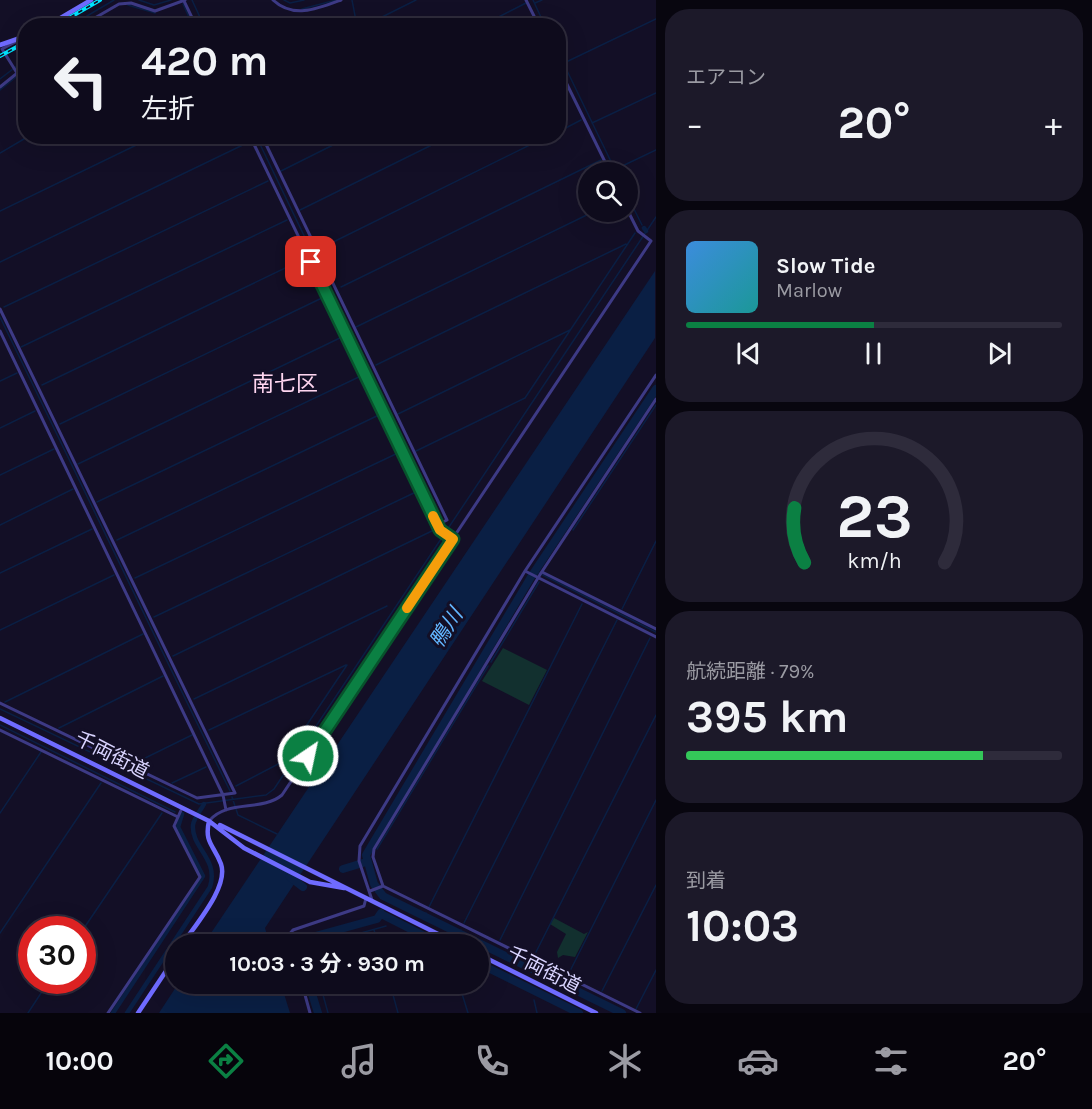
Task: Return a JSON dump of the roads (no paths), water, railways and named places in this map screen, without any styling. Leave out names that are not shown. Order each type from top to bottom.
[{"type":"street","points":[[61,18],[91,0]]},
{"type":"street","points":[[273,0],[283,9],[294,12],[341,0]]},
{"type":"street","points":[[526,0],[535,18]]},
{"type":"street","points":[[95,18],[119,4],[131,3],[155,11],[185,1],[192,18]]},
{"type":"street","points":[[0,45],[18,39]]},
{"type":"street","points":[[0,87],[16,73],[2,48],[18,40]]},
{"type":"street","points":[[566,82],[605,162]]},
{"type":"street","points":[[254,144],[441,523],[441,531],[452,538]]},
{"type":"street","points":[[266,144],[447,520],[441,523]]},
{"type":"street","points":[[189,934],[222,881],[220,863],[207,837],[209,821],[217,812],[226,808],[273,801],[282,795],[651,241],[640,233],[634,222]]},
{"type":"street","points":[[0,309],[236,793],[197,798],[0,703]]},
{"type":"street","points":[[0,331],[224,796],[226,808]]},
{"type":"street","points":[[372,901],[372,890],[359,861],[360,846],[525,571],[656,375]]},
{"type":"street","points":[[381,887],[373,857],[374,849],[537,575],[656,399]]},
{"type":"street","points":[[525,571],[656,629]]},
{"type":"street","points":[[537,575],[656,637]]},
{"type":"street","name":"千両街道","points":[[0,718],[438,934]]},
{"type":"street","points":[[0,730],[178,817]]},
{"type":"street","points":[[108,1013],[200,877],[174,826],[182,807]]},
{"type":"street","name":"千両街道","points":[[209,821],[254,854],[309,882],[344,888]]},
{"type":"street","points":[[372,890],[381,887],[640,1013]]},
{"type":"street","points":[[290,934],[293,930],[364,906],[366,898]]},
{"type":"street","name":"千両街道","points":[[489,960],[596,1013]]},
{"type":"street","points":[[138,1013],[165,972]]},
{"type":"street","points":[[305,994],[310,1013]]},
{"type":"water","name":"鴨川","points":[[655,271],[655,338],[265,928],[267,934],[210,934]]},
{"type":"water","points":[[171,994],[284,994],[290,1013],[159,1013]]},
{"type":"waterway","points":[[84,18],[114,0]]},
{"type":"waterway","points":[[139,0],[154,5],[171,0]]},
{"type":"waterway","points":[[192,0],[200,18]]},
{"type":"waterway","points":[[284,0],[290,3],[304,0]]},
{"type":"waterway","points":[[302,9],[336,0]]},
{"type":"waterway","points":[[352,0],[355,18]]},
{"type":"waterway","points":[[380,18],[416,0]]},
{"type":"waterway","points":[[533,0],[541,18]]},
{"type":"waterway","points":[[535,3],[542,0]]},
{"type":"waterway","points":[[497,18],[526,3]]},
{"type":"waterway","points":[[183,4],[189,18]]},
{"type":"waterway","points":[[128,5],[155,13]]},
{"type":"waterway","points":[[566,62],[656,19]]},
{"type":"waterway","points":[[0,79],[18,65]]},
{"type":"waterway","points":[[566,69],[611,162]]},
{"type":"waterway","points":[[0,90],[18,75]]},
{"type":"waterway","points":[[592,123],[656,93]]},
{"type":"waterway","points":[[566,128],[581,120]]},
{"type":"waterway","points":[[0,153],[18,142]]},
{"type":"waterway","points":[[0,211],[138,144]]},
{"type":"waterway","points":[[0,262],[245,144]]},
{"type":"waterway","points":[[260,144],[446,530]]},
{"type":"waterway","points":[[281,171],[335,144]]},
{"type":"waterway","points":[[300,210],[434,144]]},
{"type":"waterway","points":[[319,249],[532,144]]},
{"type":"waterway","points":[[631,162],[656,150]]},
{"type":"waterway","points":[[341,287],[601,160]]},
{"type":"waterway","points":[[4,307],[268,181]]},
{"type":"waterway","points":[[638,217],[642,225]]},
{"type":"waterway","points":[[0,709],[199,804],[266,795],[274,789],[656,217]]},
{"type":"waterway","points":[[356,327],[578,219]]},
{"type":"waterway","points":[[21,347],[287,220]]},
{"type":"waterway","points":[[416,451],[525,398],[635,233]]},
{"type":"waterway","points":[[376,365],[626,244]]},
{"type":"waterway","points":[[42,385],[306,258]]},
{"type":"waterway","points":[[60,424],[324,297]]},
{"type":"waterway","points":[[0,317],[230,791]]},
{"type":"waterway","points":[[398,414],[570,330]]},
{"type":"waterway","points":[[78,464],[344,336]]},
{"type":"waterway","points":[[0,381],[17,373]]},
{"type":"waterway","points":[[97,502],[363,375]]},
{"type":"waterway","points":[[622,1013],[383,896],[374,884],[366,855],[531,577],[656,389]]},
{"type":"waterway","points":[[573,530],[656,405]]},
{"type":"waterway","points":[[0,428],[35,411]]},
{"type":"waterway","points":[[117,540],[381,414]]},
{"type":"waterway","points":[[0,475],[54,449]]},
{"type":"waterway","points":[[135,578],[400,452]]},
{"type":"waterway","points":[[0,525],[73,489]]},
{"type":"waterway","points":[[154,617],[418,491]]},
{"type":"waterway","points":[[0,573],[92,529]]},
{"type":"waterway","points":[[173,656],[436,529]]},
{"type":"waterway","points":[[622,609],[656,541]]},
{"type":"waterway","points":[[535,571],[656,632]]},
{"type":"waterway","points":[[0,630],[114,575]]},
{"type":"waterway","points":[[491,662],[539,582]]},
{"type":"waterway","points":[[429,907],[582,604]]},
{"type":"waterway","points":[[194,699],[387,606]]},
{"type":"waterway","points":[[464,923],[617,620]]},
{"type":"waterway","points":[[5,702],[143,634]]},
{"type":"waterway","points":[[500,940],[650,638]]},
{"type":"waterway","points":[[209,730],[346,665]]},
{"type":"waterway","points":[[236,786],[282,762],[347,665]]},
{"type":"waterway","points":[[377,849],[488,666]]},
{"type":"waterway","points":[[59,728],[163,676]]},
{"type":"waterway","points":[[533,958],[656,715]]},
{"type":"waterway","points":[[0,725],[175,812]]},
{"type":"waterway","points":[[133,764],[192,735]]},
{"type":"waterway","points":[[0,813],[41,752]]},
{"type":"waterway","points":[[172,783],[206,767]]},
{"type":"waterway","points":[[0,933],[101,783]]},
{"type":"waterway","points":[[232,797],[238,815],[277,834]]},
{"type":"waterway","points":[[568,975],[656,800]]},
{"type":"waterway","points":[[127,1013],[210,887],[211,868],[196,840],[193,825],[204,804]]},
{"type":"waterway","points":[[92,916],[162,813]]},
{"type":"waterway","points":[[113,1013],[203,876],[178,827],[182,814]]},
{"type":"waterway","points":[[366,862],[369,859]]},
{"type":"waterway","points":[[343,869],[366,862]]},
{"type":"waterway","points":[[290,877],[303,887]]},
{"type":"waterway","points":[[602,991],[656,885]]},
{"type":"waterway","points":[[323,934],[377,919],[381,913]]},
{"type":"waterway","points":[[381,914],[420,934]]},
{"type":"waterway","points":[[357,934],[386,926]]},
{"type":"waterway","points":[[374,930],[375,934]]},
{"type":"waterway","points":[[489,968],[579,1013]]},
{"type":"waterway","points":[[636,1009],[656,970]]},
{"type":"waterway","points":[[28,1013],[40,994]]},
{"type":"waterway","points":[[312,994],[318,1013]]},
{"type":"waterway","points":[[323,994],[328,1013]]},
{"type":"waterway","points":[[393,994],[398,1013]]},
{"type":"waterway","points":[[462,994],[468,1013]]},
{"type":"waterway","points":[[534,1000],[537,1013]]},
{"type":"railway","points":[[69,18],[100,0]]},
{"type":"railway","points":[[0,56],[18,46]]},
{"type":"district","name":"南七区","points":[[285,384]]}]
